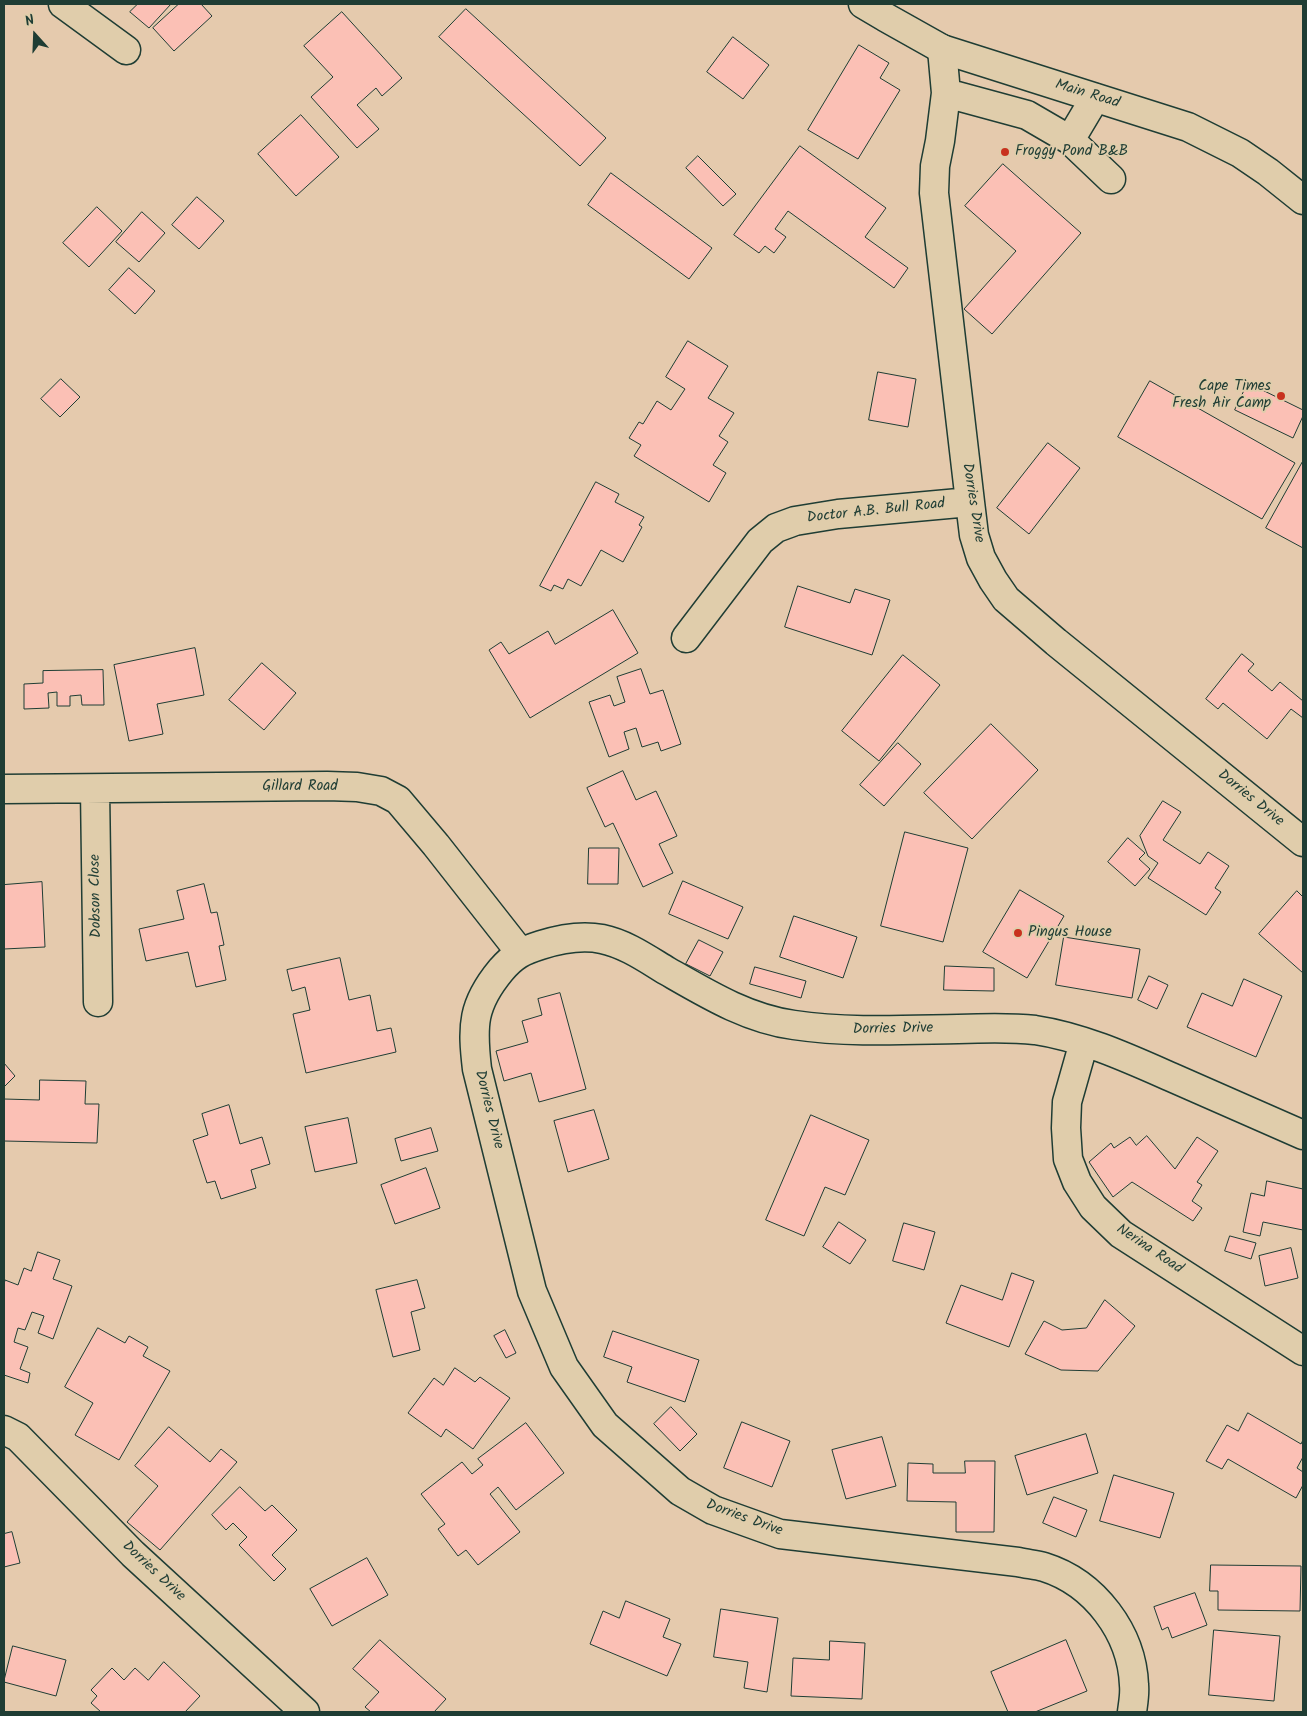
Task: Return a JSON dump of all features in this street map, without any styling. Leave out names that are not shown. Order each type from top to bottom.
[{"type":"street","points":[[63,4],[126,50]]},
{"type":"street","name":"Main Road","points":[[863,4],[942,48],[1188,128],[1240,153],[1268,172],[1303,200]]},
{"type":"street","name":"Dorries Drive","points":[[942,48],[946,92],[935,166],[934,193],[974,535],[981,558],[1006,599],[1056,642],[1303,842]]},
{"type":"street","points":[[946,92],[1027,115],[1070,140],[1111,179]]},
{"type":"street","points":[[1070,140],[1095,98]]},
{"type":"street","name":"Doctor A.B. Bull Road","points":[[686,638],[760,541],[776,528],[795,521],[838,514],[970,502]]},
{"type":"street","name":"Gillard Road","points":[[4,789],[357,786],[381,791],[398,800],[442,852],[520,952]]},
{"type":"street","name":"Dobson Close","points":[[96,789],[98,1002]]},
{"type":"street","name":"Dorries Drive","points":[[1132,1712],[1134,1686],[1128,1653],[1116,1625],[1099,1601],[1068,1578],[1045,1567],[1018,1562],[780,1534],[713,1510],[680,1491],[605,1425],[564,1367],[532,1291],[477,1069],[473,1040],[474,1023],[481,1000],[493,980],[508,961],[520,952],[552,942],[579,937],[603,939],[634,951],[725,1004],[758,1016],[792,1025],[844,1030],[1004,1028],[1036,1030],[1084,1042],[1129,1059],[1303,1135]]},
{"type":"street","name":"Nerina Road","points":[[1084,1042],[1067,1102],[1066,1128],[1068,1159],[1077,1182],[1093,1207],[1121,1234],[1303,1351]]},
{"type":"street","name":"Dorries Drive","points":[[4,1430],[18,1438],[132,1554],[305,1712]]},
{"type":"building","points":[[138,4],[171,4],[149,28],[130,12]]},
{"type":"building","points":[[179,4],[201,4],[212,16],[174,51],[153,28]]},
{"type":"building","points":[[466,9],[606,138],[580,166],[439,37]]},
{"type":"building","points":[[342,12],[402,78],[382,96],[376,88],[357,105],[379,129],[357,148],[311,97],[333,77],[304,46]]},
{"type":"building","points":[[733,37],[769,65],[743,99],[707,72]]},
{"type":"building","points":[[859,45],[889,63],[880,78],[900,90],[858,159],[808,130]]},
{"type":"building","points":[[301,115],[339,157],[296,196],[258,154]]},
{"type":"building","points":[[800,146],[886,208],[865,237],[908,268],[894,288],[788,211],[775,229],[786,237],[774,253],[765,246],[759,253],[734,235]]},
{"type":"building","points":[[698,156],[736,194],[723,206],[686,168]]},
{"type":"building","points":[[1003,164],[1081,233],[992,334],[964,309],[1016,251],[965,206]]},
{"type":"building","points":[[611,173],[712,248],[689,279],[588,205]]},
{"type":"building","points":[[197,197],[224,221],[199,249],[172,225]]},
{"type":"building","points":[[97,207],[122,231],[89,267],[63,243]]},
{"type":"building","points":[[142,212],[165,233],[139,262],[116,242]]},
{"type":"building","points":[[129,268],[155,291],[135,314],[109,290]]},
{"type":"building","points":[[688,341],[728,366],[708,398],[734,413],[719,436],[728,442],[713,465],[726,473],[709,502],[634,456],[641,445],[629,438],[639,422],[643,424],[657,401],[671,410],[685,389],[666,377]]},
{"type":"building","points":[[878,372],[916,379],[908,427],[869,420]]},
{"type":"building","points":[[61,379],[80,397],[60,417],[41,399]]},
{"type":"building","points":[[1150,381],[1295,463],[1262,519],[1118,437]]},
{"type":"building","points":[[1248,383],[1303,410],[1303,416],[1293,438],[1235,410]]},
{"type":"building","points":[[1048,443],[1080,468],[1029,534],[997,508]]},
{"type":"building","points":[[1303,461],[1303,548],[1266,528]]},
{"type":"building","points":[[596,482],[619,494],[615,502],[644,517],[639,525],[642,527],[623,562],[601,550],[581,586],[568,579],[563,589],[554,585],[551,591],[540,586]]},
{"type":"building","points":[[798,586],[850,603],[855,589],[890,600],[872,655],[785,627]]},
{"type":"building","points":[[613,610],[638,653],[530,718],[489,650],[501,642],[509,654],[548,631],[555,644]]},
{"type":"building","points":[[195,648],[204,695],[157,704],[163,734],[129,741],[114,665]]},
{"type":"building","points":[[1242,654],[1254,664],[1248,671],[1272,691],[1280,682],[1303,701],[1303,718],[1291,709],[1267,739],[1223,703],[1218,709],[1206,699]]},
{"type":"building","points":[[903,655],[940,685],[879,761],[842,731]]},
{"type":"building","points":[[262,663],[296,693],[264,730],[229,700]]},
{"type":"building","points":[[641,669],[650,694],[663,690],[681,744],[661,751],[658,742],[642,747],[636,728],[624,732],[629,749],[609,757],[589,702],[610,695],[614,706],[625,702],[617,677]]},
{"type":"building","points":[[103,670],[104,705],[82,705],[81,695],[70,696],[70,706],[57,706],[57,692],[48,693],[49,708],[24,709],[24,684],[43,683],[43,671]]},
{"type":"building","points":[[991,724],[1038,770],[972,839],[924,793]]},
{"type":"building","points":[[898,743],[921,764],[884,806],[860,785]]},
{"type":"building","points":[[623,771],[636,800],[656,791],[677,836],[659,844],[673,873],[643,887],[613,823],[605,827],[587,788]]},
{"type":"building","points":[[1163,801],[1181,812],[1163,840],[1200,864],[1208,852],[1229,866],[1215,888],[1221,892],[1206,915],[1148,878],[1158,863],[1148,856],[1140,836]]},
{"type":"building","points":[[905,832],[968,848],[943,942],[881,926]]},
{"type":"building","points":[[1128,838],[1145,853],[1139,859],[1150,869],[1135,886],[1108,862]]},
{"type":"building","points":[[589,848],[619,848],[618,884],[588,884]]},
{"type":"building","points":[[683,881],[743,907],[728,939],[669,914]]},
{"type":"building","points":[[42,882],[45,947],[4,949],[4,885]]},
{"type":"building","points":[[204,884],[211,913],[217,912],[224,945],[219,946],[226,980],[196,987],[188,952],[146,961],[139,929],[184,919],[177,891]]},
{"type":"building","points":[[1020,890],[1064,916],[1027,978],[983,952]]},
{"type":"building","points":[[1297,891],[1303,897],[1303,973],[1259,934]]},
{"type":"building","points":[[794,916],[857,937],[843,978],[780,957]]},
{"type":"building","points":[[1064,937],[1140,949],[1132,998],[1056,985]]},
{"type":"building","points":[[699,940],[723,952],[710,976],[686,964]]},
{"type":"building","points":[[340,958],[349,1000],[370,995],[377,1031],[391,1028],[396,1052],[306,1073],[293,1014],[310,1010],[305,987],[292,991],[287,970]]},
{"type":"building","points":[[945,966],[994,968],[994,991],[944,990]]},
{"type":"building","points":[[755,967],[806,981],[801,998],[750,984]]},
{"type":"building","points":[[1149,976],[1168,985],[1157,1009],[1138,1000]]},
{"type":"building","points":[[1244,979],[1282,996],[1256,1057],[1187,1027],[1202,993],[1232,1006]]},
{"type":"building","points":[[560,993],[586,1089],[539,1102],[531,1073],[504,1081],[496,1051],[528,1042],[522,1021],[542,1015],[538,999]]},
{"type":"building","points":[[4,1063],[15,1076],[4,1087]]},
{"type":"building","points":[[40,1080],[86,1081],[85,1104],[99,1104],[97,1143],[4,1141],[4,1099],[39,1100]]},
{"type":"building","points":[[229,1105],[240,1144],[262,1137],[270,1164],[251,1170],[256,1188],[221,1199],[215,1181],[207,1183],[193,1140],[208,1135],[202,1114]]},
{"type":"building","points":[[594,1110],[609,1159],[568,1172],[554,1121]]},
{"type":"building","points":[[811,1115],[869,1140],[845,1195],[825,1187],[804,1236],[766,1220]]},
{"type":"building","points":[[348,1118],[357,1163],[315,1172],[305,1127]]},
{"type":"building","points":[[431,1128],[438,1151],[401,1161],[395,1139]]},
{"type":"building","points":[[1147,1136],[1175,1169],[1197,1137],[1218,1151],[1197,1182],[1202,1185],[1192,1201],[1202,1208],[1193,1221],[1132,1182],[1113,1197],[1089,1162],[1111,1143],[1114,1148],[1130,1137],[1136,1145]]},
{"type":"building","points":[[426,1168],[440,1208],[395,1224],[381,1185]]},
{"type":"building","points":[[1267,1181],[1303,1189],[1303,1230],[1263,1222],[1260,1236],[1243,1232],[1251,1193],[1264,1196]]},
{"type":"building","points":[[839,1222],[866,1240],[850,1264],[823,1247]]},
{"type":"building","points":[[904,1223],[935,1232],[924,1270],[893,1261]]},
{"type":"building","points":[[1230,1236],[1256,1243],[1251,1259],[1225,1251]]},
{"type":"building","points":[[1291,1248],[1298,1278],[1265,1286],[1259,1256]]},
{"type":"building","points":[[38,1252],[60,1260],[53,1279],[72,1286],[53,1339],[38,1333],[44,1316],[32,1312],[25,1330],[18,1328],[14,1342],[28,1347],[20,1369],[30,1373],[28,1383],[4,1375],[4,1285],[5,1280],[18,1285],[24,1268],[31,1271]]},
{"type":"building","points":[[1012,1273],[1034,1281],[1009,1347],[946,1323],[961,1285],[1002,1300]]},
{"type":"building","points":[[417,1280],[425,1308],[411,1312],[420,1350],[393,1357],[376,1290]]},
{"type":"building","points":[[1105,1300],[1135,1326],[1098,1371],[1061,1370],[1025,1354],[1044,1321],[1062,1330],[1086,1328]]},
{"type":"building","points":[[98,1328],[125,1343],[129,1336],[148,1347],[143,1356],[170,1371],[119,1460],[75,1435],[93,1403],[65,1387]]},
{"type":"building","points":[[505,1330],[516,1353],[506,1358],[494,1336]]},
{"type":"building","points":[[613,1331],[699,1360],[685,1402],[627,1382],[632,1367],[604,1357]]},
{"type":"building","points":[[455,1368],[475,1382],[480,1377],[510,1398],[473,1449],[446,1429],[441,1437],[408,1413],[434,1378],[443,1385]]},
{"type":"building","points":[[671,1407],[697,1434],[680,1451],[654,1424]]},
{"type":"building","points":[[1248,1413],[1301,1444],[1303,1440],[1303,1457],[1297,1468],[1303,1472],[1303,1485],[1296,1498],[1228,1459],[1222,1469],[1206,1461],[1227,1425],[1238,1431]]},
{"type":"building","points":[[742,1422],[790,1441],[772,1487],[724,1468]]},
{"type":"building","points":[[526,1423],[564,1473],[516,1510],[498,1487],[490,1494],[520,1532],[478,1565],[466,1550],[458,1556],[438,1529],[445,1524],[421,1494],[462,1462],[472,1474],[483,1465],[478,1459]]},
{"type":"building","points":[[169,1427],[210,1462],[221,1449],[237,1462],[160,1550],[127,1522],[158,1486],[135,1466]]},
{"type":"building","points":[[1086,1434],[1098,1473],[1027,1495],[1015,1456]]},
{"type":"building","points":[[882,1437],[896,1486],[846,1499],[832,1450]]},
{"type":"building","points":[[965,1461],[995,1461],[994,1532],[956,1532],[956,1502],[907,1501],[908,1463],[933,1464],[933,1473],[965,1473]]},
{"type":"building","points":[[1114,1475],[1174,1493],[1160,1538],[1100,1521]]},
{"type":"building","points":[[240,1487],[265,1511],[272,1505],[297,1530],[272,1555],[286,1569],[274,1581],[239,1545],[247,1537],[233,1523],[226,1530],[212,1515]]},
{"type":"building","points":[[1054,1497],[1087,1510],[1076,1537],[1043,1523]]},
{"type":"building","points":[[12,1532],[20,1563],[4,1567],[4,1534]]},
{"type":"building","points":[[367,1558],[388,1595],[332,1626],[310,1589]]},
{"type":"building","points":[[1211,1565],[1301,1566],[1300,1611],[1218,1610],[1218,1591],[1210,1591]]},
{"type":"building","points":[[1195,1593],[1207,1625],[1172,1638],[1168,1627],[1162,1630],[1154,1607]]},
{"type":"building","points":[[626,1601],[670,1619],[663,1637],[681,1644],[667,1676],[590,1644],[603,1611],[619,1618]]},
{"type":"building","points":[[721,1609],[778,1618],[767,1692],[744,1688],[748,1662],[714,1657]]},
{"type":"building","points":[[1214,1630],[1280,1636],[1274,1701],[1209,1695]]},
{"type":"building","points":[[380,1640],[446,1699],[434,1712],[371,1712],[365,1707],[379,1692],[353,1669]]},
{"type":"building","points":[[1066,1640],[1087,1691],[1035,1712],[1008,1712],[991,1672]]},
{"type":"building","points":[[830,1641],[865,1643],[862,1699],[791,1696],[793,1658],[829,1660]]},
{"type":"building","points":[[13,1646],[66,1660],[56,1696],[4,1682]]},
{"type":"building","points":[[164,1662],[200,1696],[185,1712],[101,1712],[91,1703],[97,1696],[91,1690],[112,1668],[124,1680],[135,1668],[148,1680]]},
{"type":"place","name":"Froggy Pond B&B","points":[[1005,152]]},
{"type":"place","name":"Cape Times Fresh Air Camp","points":[[1281,396]]},
{"type":"place","name":"Pingus House","points":[[1018,933]]}]
